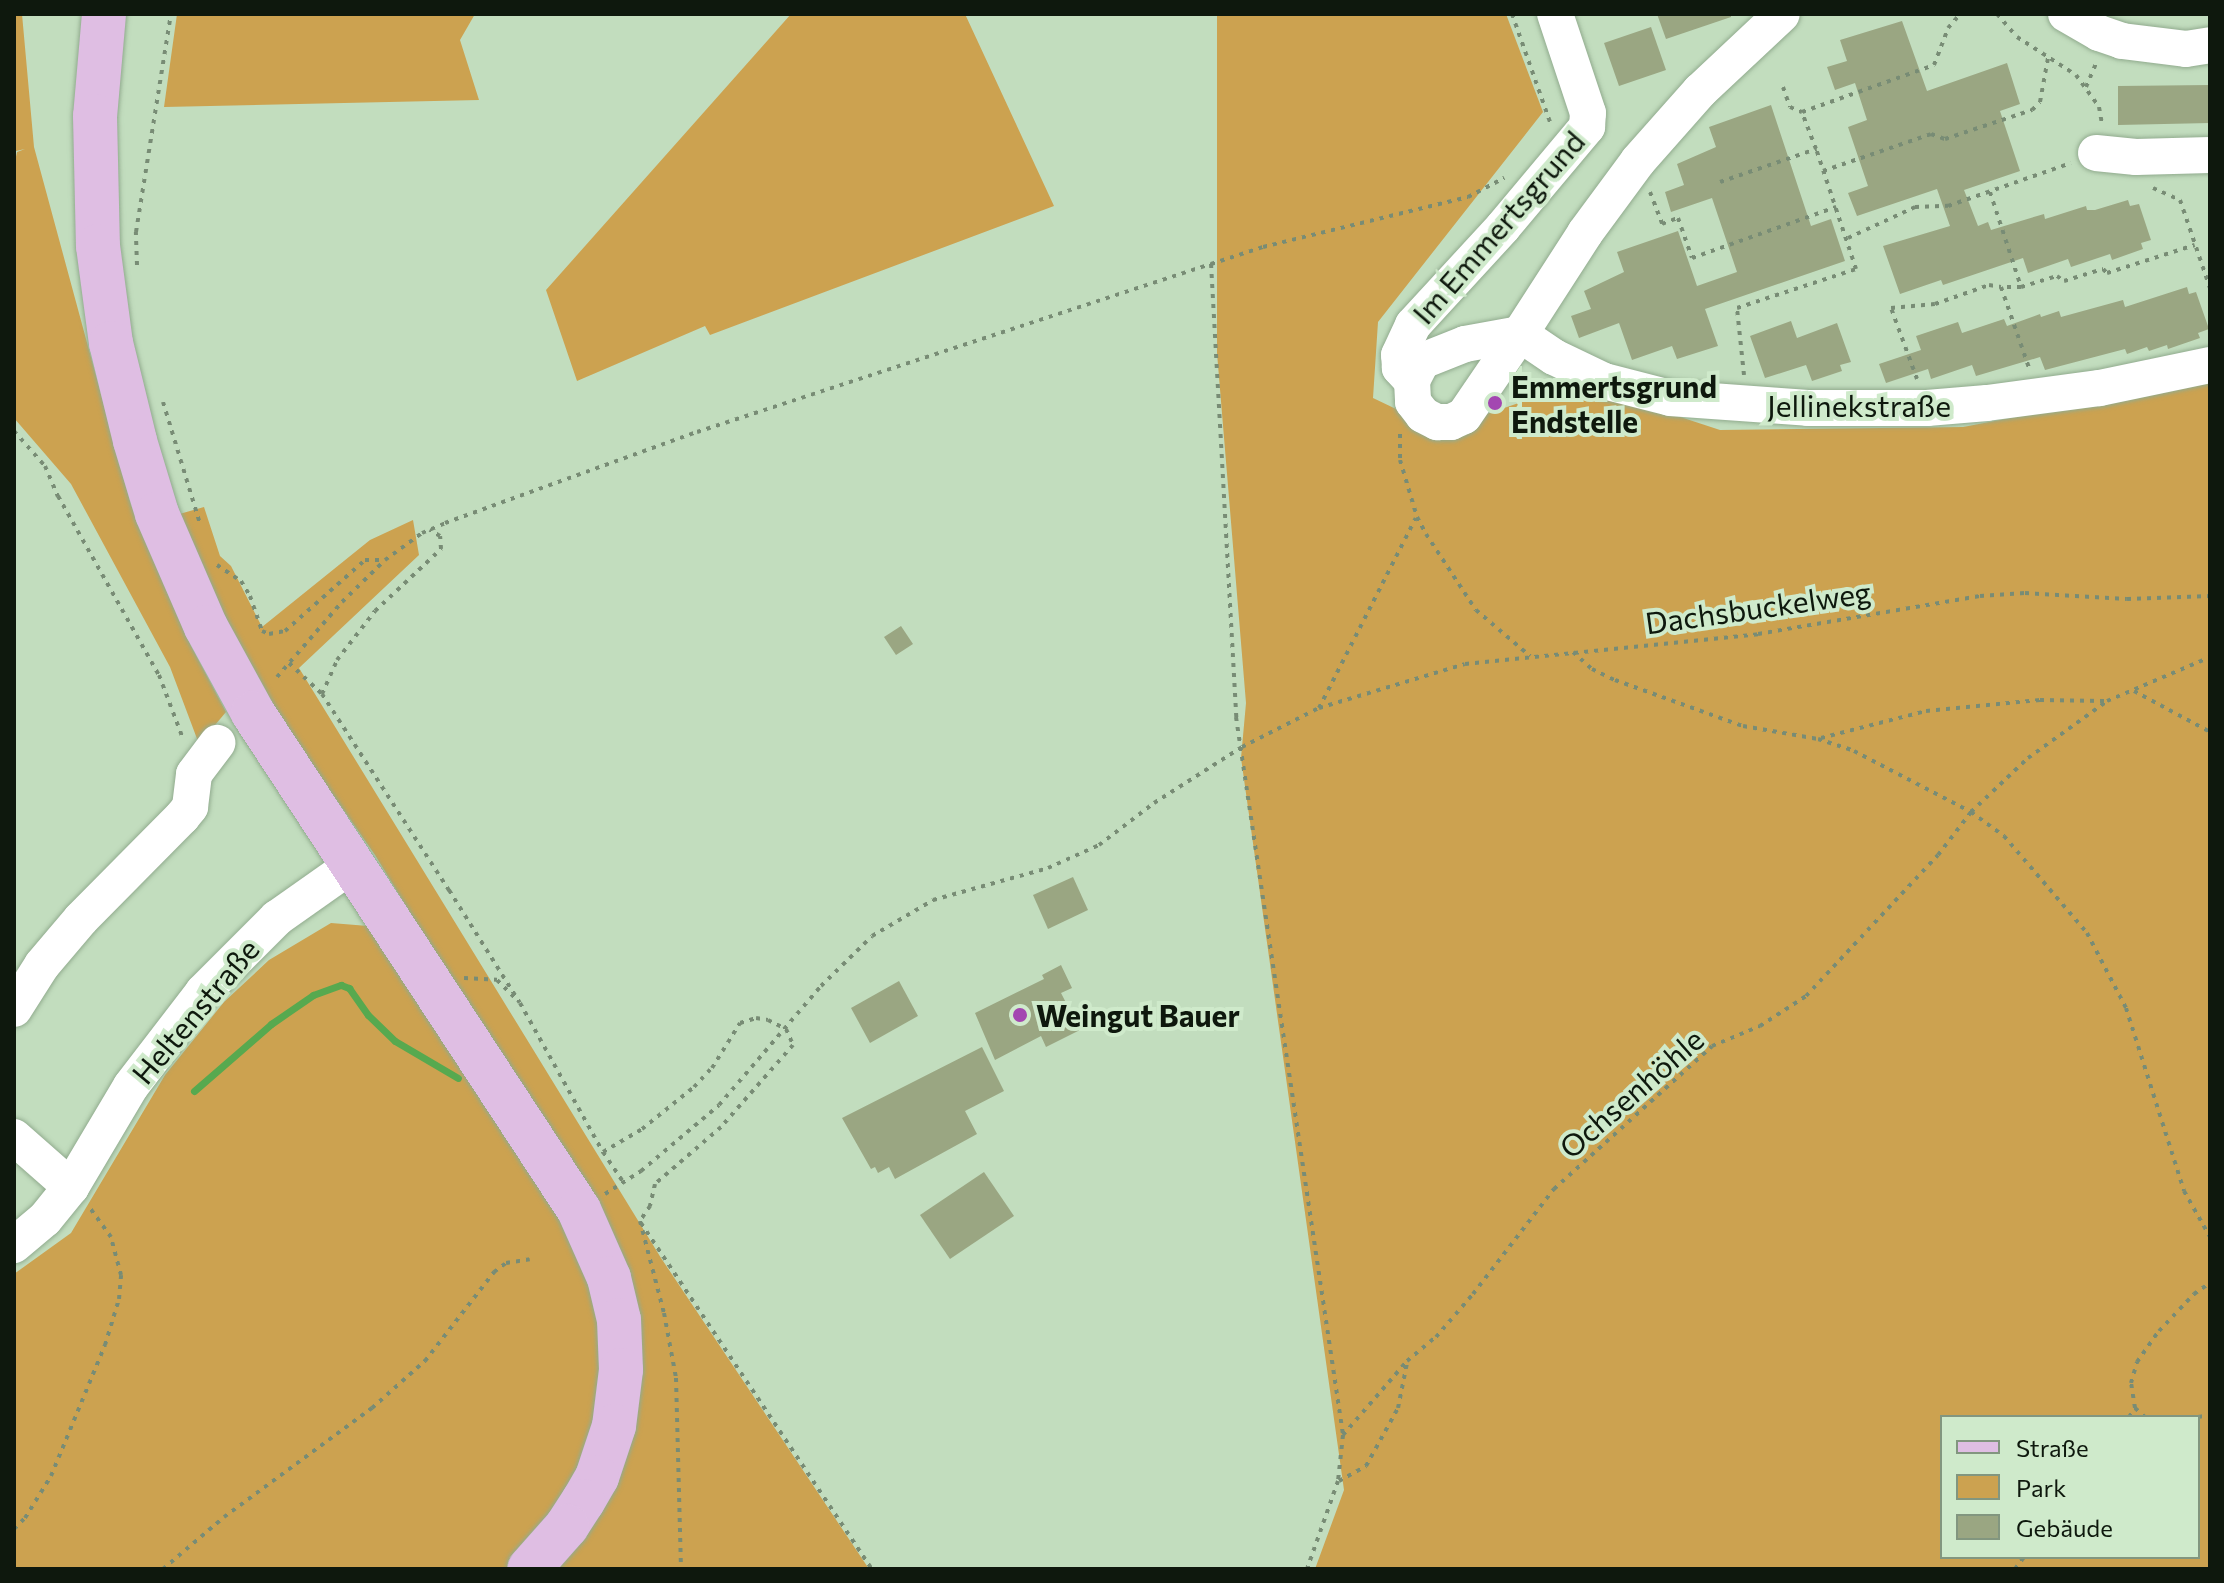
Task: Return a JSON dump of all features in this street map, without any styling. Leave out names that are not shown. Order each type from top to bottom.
[{"type":"main road","points":[[104,14],[95,116],[98,246],[111,343],[157,514],[206,627],[253,713],[579,1210],[604,1262],[619,1320],[621,1370],[614,1426],[597,1477],[583,1501],[567,1526],[529,1569]]},
{"type":"street","points":[[1412,392],[1423,415],[1437,422],[1451,422],[1464,416],[1585,233],[1638,161],[1700,91],[1782,14]]},
{"type":"street","points":[[2066,14],[2099,33],[2122,41],[2186,49],[2210,45]]},
{"type":"street","name":"Im Emmertsgrund","points":[[1412,392],[1400,368],[1399,355],[1413,325],[1587,127],[1588,113],[1562,17]]},
{"type":"street","points":[[2096,153],[2136,157],[2210,155]]},
{"type":"street","name":"Im Emmertsgrund","points":[[1412,392],[1416,368],[1430,356],[1465,344],[1520,334]]},
{"type":"street","name":"Jellinekstraße","points":[[1520,334],[1554,357],[1604,381],[1670,398],[1748,405],[1927,408],[2039,397],[2210,365]]},
{"type":"street","points":[[14,1009],[42,965],[81,919],[190,807],[198,765],[217,743]]},
{"type":"street","name":"Heltenstraße","points":[[14,1245],[39,1224],[71,1187],[131,1086],[203,992],[277,918],[352,865]]},
{"type":"street","points":[[14,1137],[71,1187]]},
{"type":"path","points":[[137,275],[136,232],[171,14]]},
{"type":"path","points":[[1512,14],[1551,118],[1550,133]]},
{"type":"path","points":[[1783,87],[1790,107],[1802,112],[1934,65],[1948,28],[1960,14]]},
{"type":"path","points":[[1848,238],[1915,207],[1936,208],[1990,192],[2096,153],[2103,126],[2099,107],[2076,75],[2005,28],[1997,14]]},
{"type":"path","points":[[1823,171],[1931,134],[1945,139],[2032,110],[2040,102],[2048,58]]},
{"type":"path","points":[[1748,405],[1737,308],[1856,269],[1848,238],[1802,112]]},
{"type":"path","points":[[1720,182],[1816,149]]},
{"type":"path","points":[[1638,161],[1662,224],[1678,218],[1692,258],[1836,207]]},
{"type":"path","points":[[277,677],[342,602],[385,560],[430,530],[697,432],[1263,247],[1468,197],[1514,171]]},
{"type":"path","points":[[2147,186],[2180,200],[2210,288]]},
{"type":"path","points":[[1990,192],[2021,287]]},
{"type":"path","points":[[1927,408],[1891,308],[1935,304],[1989,285],[2021,287],[2057,276],[2064,281],[2103,269],[2107,273],[2195,245]]},
{"type":"path","points":[[1211,264],[1236,717],[1343,1435],[1338,1481],[1307,1569]]},
{"type":"path","points":[[2001,287],[2039,397]]},
{"type":"path","points":[[158,388],[201,525]]},
{"type":"path","points":[[1412,392],[1402,421],[1400,460],[1417,517],[1476,610],[1530,656]]},
{"type":"path","points":[[14,431],[45,466],[58,496],[159,675],[184,742],[193,785]]},
{"type":"path","points":[[1319,708],[1417,517]]},
{"type":"path","points":[[322,694],[330,671],[367,621],[398,586],[441,549],[440,536],[430,530]]},
{"type":"path","points":[[210,554],[224,572],[241,581],[250,596],[262,631],[269,634],[285,631],[365,560],[385,560]]},
{"type":"path","name":"Dachsbuckelweg","points":[[579,1210],[623,1182],[719,1105],[831,974],[872,936],[933,900],[1048,868],[1099,845],[1154,803],[1242,747],[1319,708],[1465,664],[1743,636],[1980,596],[2025,593],[2127,599],[2210,596]]},
{"type":"path","points":[[1573,652],[1592,669],[1615,680],[1743,726],[1818,739],[1854,751],[1971,812],[2004,836],[2087,933],[2126,1008],[2184,1191],[2210,1237]]},
{"type":"path","name":"Ochsenhöhle","points":[[1343,1435],[1407,1361],[1436,1337],[1473,1294],[1554,1189],[1712,1046],[1760,1026],[1806,996],[1938,855],[1971,812],[2028,758],[2107,701],[2210,657]]},
{"type":"path","points":[[289,663],[322,694],[520,1003],[623,1182]]},
{"type":"path","points":[[2134,691],[2210,732]]},
{"type":"path","points":[[1818,739],[1926,711],[2040,700],[2107,701]]},
{"type":"path","points":[[435,988],[471,976],[497,980],[520,1003]]},
{"type":"path","points":[[603,1152],[642,1129],[694,1087],[712,1068],[740,1023],[756,1018],[786,1029],[793,1045],[721,1127],[655,1184],[650,1206],[640,1221],[664,1313],[676,1378],[681,1569]]},
{"type":"path","points":[[14,1529],[25,1518],[51,1476],[99,1358],[119,1299],[121,1275],[111,1237],[71,1187]]},
{"type":"path","points":[[640,1221],[872,1569]]},
{"type":"path","points":[[163,1569],[224,1517],[372,1408],[444,1339],[494,1272],[506,1263],[530,1259]]},
{"type":"path","points":[[2143,1415],[2135,1408],[2131,1383],[2137,1362],[2159,1331],[2210,1283]]},
{"type":"path","points":[[1338,1481],[1366,1466],[1398,1408],[1407,1361]]},
{"type":"path","points":[[2130,1415],[2135,1408]]},
{"type":"green space","points":[[14,14],[22,14],[34,147],[131,505],[191,646],[226,712],[199,744],[170,667],[71,484],[14,418],[14,166],[17,152],[25,149],[16,151],[14,160]]},
{"type":"green space","points":[[177,14],[475,14],[460,40],[479,100],[164,107]]},
{"type":"green space","points":[[791,14],[965,14],[1054,206],[710,335],[705,326],[577,381],[546,290]]},
{"type":"green space","points":[[1217,14],[1506,14],[1543,112],[1378,322],[1373,398],[1440,430],[1577,383],[1720,430],[1963,427],[2210,380],[2210,1569],[1315,1569],[1344,1490],[1241,758],[1246,703],[1217,353]]},
{"type":"green space","points":[[204,507],[220,556],[231,566],[262,627],[370,540],[413,520],[419,555],[299,668],[661,1258],[869,1569],[553,1569],[641,1356],[420,929],[375,855],[285,726],[245,660],[176,515]]},
{"type":"green space","points":[[331,923],[368,926],[572,1210],[611,1367],[584,1471],[515,1569],[14,1569],[14,1274],[71,1233],[165,1075],[224,1002],[269,960]]},
{"type":"building","points":[[1657,14],[1731,14],[1731,17],[1666,39]]},
{"type":"building","points":[[1902,21],[1927,91],[2007,63],[2020,104],[2000,111],[2020,171],[1964,190],[1978,226],[1988,222],[1991,230],[2044,214],[2045,219],[2086,206],[2087,210],[2095,210],[2128,200],[2130,206],[2139,204],[2151,240],[2141,243],[2143,249],[2112,260],[2110,254],[2071,267],[2068,259],[2028,273],[2023,258],[1943,285],[1941,280],[1900,294],[1883,246],[1950,226],[1937,189],[1857,216],[1848,193],[1868,186],[1848,127],[1867,120],[1855,83],[1835,90],[1827,67],[1847,61],[1840,40]]},
{"type":"building","points":[[1651,27],[1666,70],[1619,86],[1604,43]]},
{"type":"building","points":[[2210,85],[2210,123],[2118,125],[2118,86]]},
{"type":"building","points":[[1771,105],[1811,226],[1831,219],[1845,261],[1705,309],[1718,346],[1677,359],[1672,346],[1632,360],[1619,323],[1579,338],[1571,316],[1591,309],[1584,291],[1624,272],[1617,252],[1678,231],[1697,286],[1737,272],[1712,198],[1671,212],[1665,192],[1684,185],[1677,164],[1716,147],[1709,127]]},
{"type":"building","points":[[2187,287],[2189,294],[2196,292],[2209,329],[2198,333],[2200,338],[2168,349],[2167,345],[2149,351],[2147,347],[2127,354],[2125,349],[2045,370],[2040,357],[1976,376],[1972,365],[1931,379],[1928,369],[1886,383],[1879,364],[1921,350],[1916,336],[1958,322],[1962,333],[2004,319],[2007,326],[2040,314],[2041,317],[2059,311],[2061,317],[2123,300],[2125,307]]},
{"type":"building","points":[[1791,321],[1797,338],[1837,323],[1851,362],[1840,365],[1842,371],[1812,381],[1806,365],[1765,378],[1750,336]]},
{"type":"building","points":[[901,626],[913,644],[896,655],[884,637]]},
{"type":"building","points":[[1073,877],[1088,910],[1048,929],[1033,895]]},
{"type":"building","points":[[1061,965],[1072,988],[1061,993],[1080,1030],[1046,1047],[1041,1036],[995,1060],[975,1013],[1044,979],[1042,975]]},
{"type":"building","points":[[899,981],[918,1016],[870,1043],[851,1008]]},
{"type":"building","points":[[982,1047],[1004,1091],[965,1111],[977,1134],[895,1179],[889,1167],[878,1173],[875,1167],[871,1169],[842,1118]]},
{"type":"building","points":[[984,1172],[1014,1216],[950,1259],[920,1215]]},
{"type":"waterway","points":[[194,1091],[271,1024],[313,995],[341,985],[349,988],[368,1015],[395,1041],[458,1078]]},
{"type":"place","name":"Emmertsgrund Endstelle","points":[[1495,403]]},
{"type":"place","name":"Weingut Bauer","points":[[1020,1015]]}]
